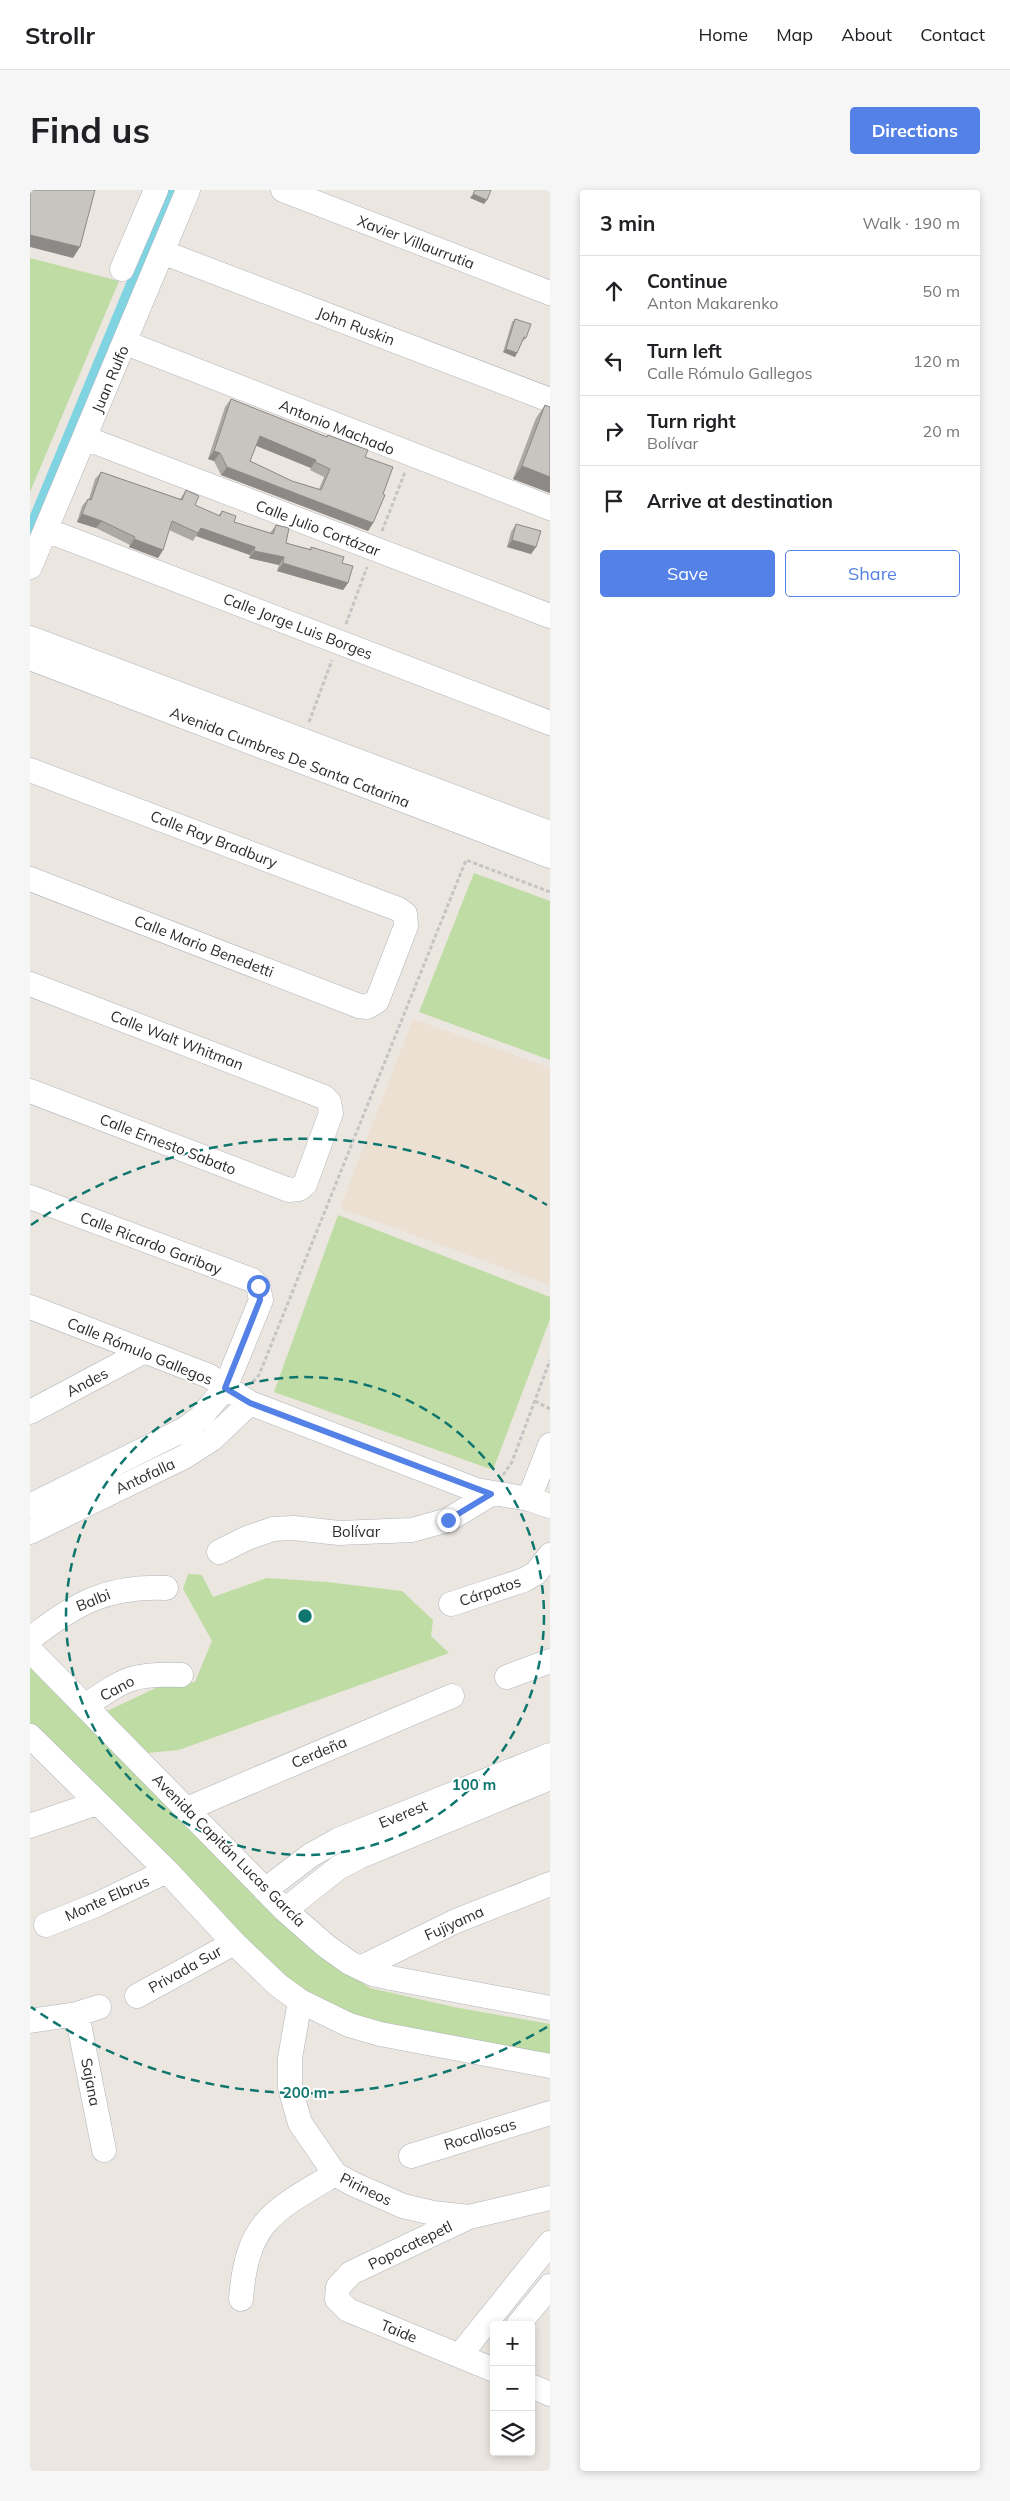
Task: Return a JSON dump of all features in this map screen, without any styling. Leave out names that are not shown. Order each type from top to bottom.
[{"type":"street","points":[[122,269],[156,190]]},
{"type":"street","name":"Juan Rulfo","points":[[30,567],[126,343],[188,190]]},
{"type":"street","name":"Xavier Villaurrutia","points":[[283,190],[550,293]]},
{"type":"street","name":"John Ruskin","points":[[162,252],[550,400]]},
{"type":"street","name":"Antonio Machado","points":[[126,343],[412,456],[550,508]]},
{"type":"street","name":"Calle Julio Cortázar","points":[[85,438],[550,616]]},
{"type":"street","name":"Calle Jorge Luis Borges","points":[[46,530],[339,641],[550,724]]},
{"type":"street","name":"Avenida Cumbres De Santa Catarina","points":[[30,638],[550,832]]},
{"type":"street","name":"Avenida Cumbres De Santa Catarina","points":[[30,658],[550,856]]},
{"type":"street","name":"Calle Ray Bradbury","points":[[30,770],[398,909],[404,914],[406,926],[377,1001]]},
{"type":"street","name":"Calle Mario Benedetti","points":[[30,879],[359,1006],[367,1006],[377,1001]]},
{"type":"street","name":"Calle Walt Whitman","points":[[30,984],[324,1097],[329,1102],[330,1113],[305,1184]]},
{"type":"street","name":"Calle Ernesto Sabato","points":[[30,1091],[289,1190],[299,1189],[305,1184]]},
{"type":"street","name":"Calle Ricardo Garibay","points":[[30,1197],[252,1280],[258,1286],[260,1300],[238,1396]]},
{"type":"street","name":"Calle Rómulo Gallegos","points":[[32,1310],[209,1376],[238,1396],[491,1494],[540,1502]]},
{"type":"street","name":"Andes","points":[[30,1412],[143,1352]]},
{"type":"street","name":"Antofalla","points":[[30,1506],[185,1429],[238,1396]]},
{"type":"street","name":"Antofalla","points":[[30,1532],[184,1457],[212,1440],[238,1396]]},
{"type":"street","points":[[540,1502],[550,1445]]},
{"type":"street","name":"Bolívar","points":[[219,1552],[247,1538],[272,1529],[294,1528],[339,1532],[412,1530],[448,1520],[491,1494]]},
{"type":"street","name":"Cárpatos","points":[[451,1604],[524,1580],[536,1573],[550,1555]]},
{"type":"street","name":"Balbi","points":[[30,1639],[79,1604],[107,1593],[140,1587],[166,1588]]},
{"type":"street","name":"Avenida Capitán Lucas García","points":[[30,1650],[265,1890],[326,1946],[360,1968],[391,1978],[550,2008]]},
{"type":"street","points":[[507,1677],[550,1661]]},
{"type":"street","name":"Cano","points":[[85,1706],[118,1684],[136,1676],[153,1674],[181,1675]]},
{"type":"street","name":"Cerdeña","points":[[187,1809],[452,1696]]},
{"type":"street","points":[[30,1736],[167,1871],[234,1943],[278,1985],[300,2001],[349,2025],[380,2034],[550,2066]]},
{"type":"street","name":"Everest","points":[[265,1890],[311,1856],[338,1840],[550,1755]]},
{"type":"street","name":"Everest","points":[[285,1910],[338,1868],[359,1857],[550,1778]]},
{"type":"street","points":[[30,1826],[97,1803]]},
{"type":"street","name":"Monte Elbrus","points":[[46,1925],[118,1896],[167,1871]]},
{"type":"street","name":"Fujiyama","points":[[360,1968],[456,1920],[550,1884]]},
{"type":"street","name":"Privada Sur","points":[[137,1996],[234,1943]]},
{"type":"street","points":[[523,2004],[550,1989]]},
{"type":"street","name":"Pirineos","points":[[300,2001],[290,2058],[290,2088],[300,2123],[335,2174],[352,2184],[403,2206],[433,2213],[468,2217],[550,2198]]},
{"type":"street","name":"Sajana","points":[[30,2020],[88,2010],[104,2150]]},
{"type":"street","name":"Rocallosas","points":[[410,2156],[550,2113]]},
{"type":"street","points":[[241,2299],[245,2261],[258,2233],[266,2222],[281,2206],[335,2174]]},
{"type":"street","name":"Popocatepetl","points":[[351,2273],[468,2217]]},
{"type":"street","points":[[460,2355],[550,2243]]},
{"type":"street","name":"Taide","points":[[351,2273],[338,2287],[337,2300],[341,2306],[460,2355],[490,2363]]},
{"type":"street","points":[[522,2321],[548,2291]]},
{"type":"street","points":[[535,2388],[550,2394]]},
{"type":"path","points":[[302,739],[374,549],[412,456]]},
{"type":"path","points":[[238,1396],[259,1375],[466,860],[550,892]]},
{"type":"path","points":[[491,1494],[512,1462],[550,1360]]},
{"type":"path","points":[[535,1401],[550,1409]]},
{"type":"shaded area","points":[[413,1019],[550,1068],[550,1285],[340,1208]]},
{"type":"green space","points":[[30,258],[119,281],[30,492]]},
{"type":"green space","points":[[474,873],[550,901],[550,1060],[419,1012]]},
{"type":"green space","points":[[338,1215],[550,1297],[550,1319],[493,1470],[274,1392]]},
{"type":"green space","points":[[188,1574],[202,1575],[213,1597],[267,1578],[327,1582],[402,1591],[433,1620],[431,1636],[449,1653],[179,1750],[147,1753],[105,1712],[160,1686],[195,1682],[212,1641],[183,1589]]},
{"type":"green space","points":[[30,1666],[308,1947],[370,1988],[454,2007],[550,2024],[550,2064],[345,2016],[287,1982],[30,1723]]},
{"type":"building","points":[[30,190],[95,190],[80,247],[30,235]]},
{"type":"building","points":[[475,190],[491,190],[487,200],[473,194]]},
{"type":"building","points":[[515,319],[531,324],[526,338],[524,337],[517,353],[506,349]]},
{"type":"building","points":[[231,399],[327,437],[328,435],[368,450],[365,457],[393,467],[383,494],[385,495],[373,523],[227,467],[220,453],[214,451]],"holes":[[[260,436],[316,460],[315,462],[330,469],[321,490],[292,481],[250,461]]]},
{"type":"building","points":[[545,405],[550,407],[550,477],[522,466]]},
{"type":"building","points":[[101,472],[182,500],[186,490],[199,496],[195,505],[220,516],[222,511],[236,516],[234,522],[273,534],[276,525],[289,528],[286,543],[311,550],[311,547],[344,557],[342,563],[353,566],[348,583],[283,563],[284,557],[254,551],[255,547],[201,528],[198,533],[172,521],[163,550],[134,539],[135,537],[102,521],[82,514],[88,499],[91,500]]},
{"type":"building","points":[[516,524],[541,531],[536,547],[512,540]]},
{"type":"waterway","points":[[30,536],[173,190]]},
{"type":"route","points":[[258,1286],[260,1300],[225,1388],[250,1403],[476,1490],[491,1494],[448,1520]]}]
